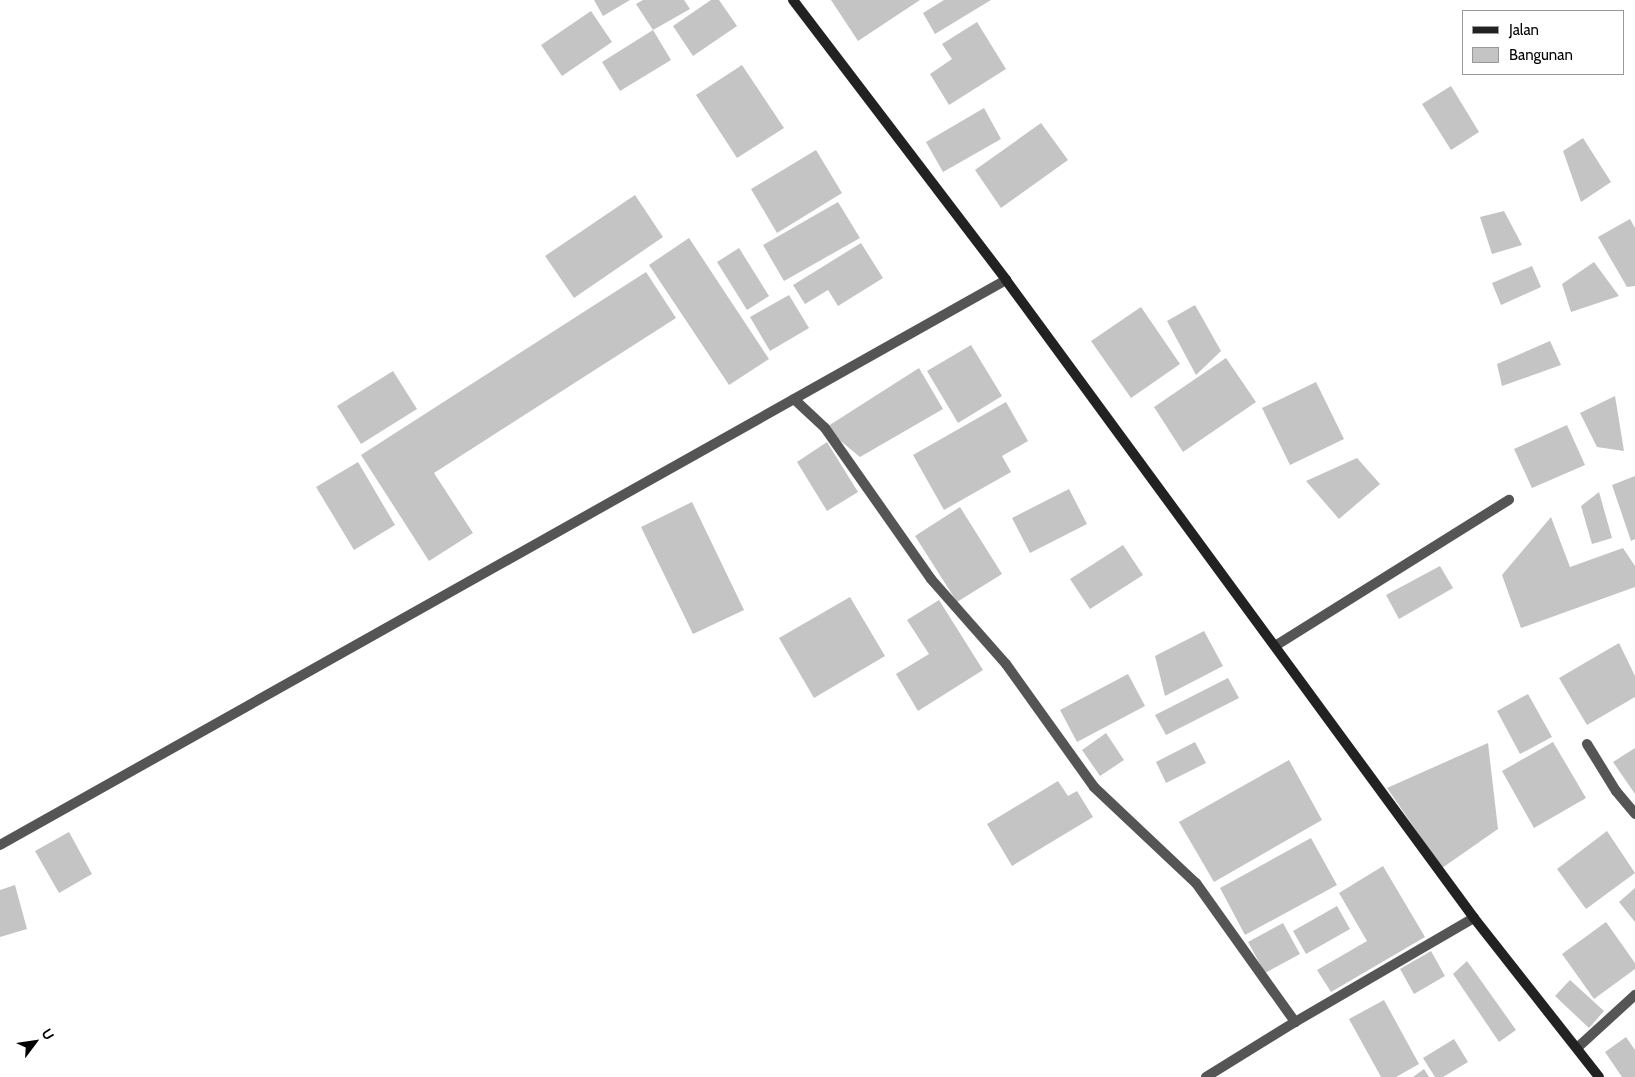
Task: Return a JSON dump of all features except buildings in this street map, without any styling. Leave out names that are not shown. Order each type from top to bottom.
[{"type":"main road","points":[[793,0],[1006,280],[1474,918],[1598,1077]]},
{"type":"street","points":[[0,845],[1006,280]]},
{"type":"street","points":[[794,399],[825,428],[931,579],[1006,664],[1094,787],[1196,883],[1295,1022]]},
{"type":"street","points":[[1275,646],[1509,500]]},
{"type":"street","points":[[1587,744],[1616,791],[1635,814]]},
{"type":"street","points":[[1206,1077],[1295,1022],[1474,918]]},
{"type":"street","points":[[1577,1048],[1635,995]]}]
